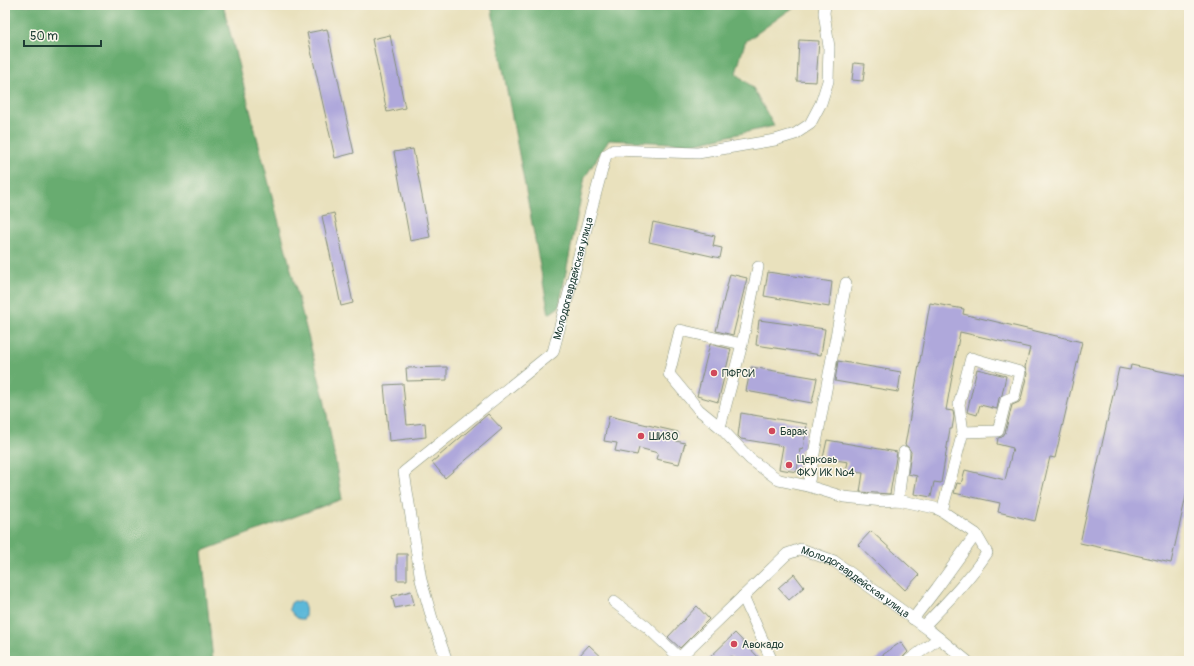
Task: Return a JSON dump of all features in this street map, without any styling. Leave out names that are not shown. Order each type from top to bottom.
[{"type":"street","name":"Молодогвардейская улица","points":[[447,661],[433,622],[421,580],[404,472],[553,352],[606,155],[614,150],[698,153],[775,140],[795,134],[810,124],[821,103],[828,81],[829,46],[824,13],[826,5]]},
{"type":"street","points":[[720,427],[742,344],[758,267]]},
{"type":"street","points":[[808,486],[846,283]]},
{"type":"street","points":[[742,344],[680,330],[669,374],[699,410],[720,427],[750,459],[779,480],[808,486],[844,497],[883,501],[898,500],[935,508],[942,511],[976,534],[987,553],[951,598],[924,626]]},
{"type":"street","points":[[942,511],[963,432],[959,404],[971,358],[1020,372],[1014,398],[1006,400],[998,431],[963,432]]},
{"type":"street","points":[[898,500],[904,452]]},
{"type":"street","points":[[913,619],[938,588],[976,534]]},
{"type":"street","name":"Молодогвардейская улица","points":[[679,660],[787,554],[801,550],[834,561],[940,638],[967,661]]},
{"type":"street","points":[[743,596],[772,661]]},
{"type":"street","points":[[614,602],[647,627],[679,660]]},
{"type":"street","points":[[908,661],[940,638]]},
{"type":"green space","points":[[5,5],[223,5],[324,398],[342,499],[202,551],[213,661],[5,661]]},
{"type":"green space","points":[[491,5],[799,5],[788,11],[745,42],[736,73],[753,88],[774,126],[693,144],[609,140],[585,177],[559,307],[549,314]]},
{"type":"water","points":[[294,601],[303,602],[305,606],[304,619],[297,618],[289,609],[291,603]]},
{"type":"building","points":[[327,29],[354,153],[335,158],[307,33]]},
{"type":"building","points":[[390,35],[405,108],[387,112],[372,39]]},
{"type":"building","points":[[799,40],[819,41],[816,82],[797,81]]},
{"type":"building","points":[[854,63],[865,64],[863,81],[852,80]]},
{"type":"building","points":[[413,149],[430,237],[410,241],[394,152]]},
{"type":"building","points":[[334,213],[353,303],[341,306],[322,216]]},
{"type":"building","points":[[653,222],[715,236],[713,246],[722,248],[720,258],[649,242]]},
{"type":"building","points":[[768,272],[832,282],[829,307],[764,296]]},
{"type":"building","name":"ПФРСИ","points":[[730,274],[747,278],[733,335],[716,331]]},
{"type":"building","points":[[930,303],[964,309],[963,314],[1082,342],[1055,458],[1050,457],[1035,521],[998,512],[1000,503],[954,493],[957,483],[961,484],[965,470],[1005,480],[1013,448],[997,444],[998,438],[1002,437],[1005,433],[1012,405],[1019,402],[1021,399],[1027,374],[1025,367],[1030,348],[960,332],[946,410],[953,411],[954,417],[952,429],[950,429],[941,483],[934,482],[931,497],[914,494],[917,476],[908,474],[911,452],[905,445]]},
{"type":"building","points":[[759,320],[825,329],[821,355],[756,345]]},
{"type":"building","name":"ПФРСИ","points":[[710,344],[731,349],[718,402],[697,396]]},
{"type":"building","points":[[838,361],[901,372],[898,392],[835,381]]},
{"type":"building","points":[[1131,365],[1189,377],[1189,483],[1171,563],[1080,543],[1119,368],[1130,370]]},
{"type":"building","points":[[447,367],[447,380],[407,381],[406,368]]},
{"type":"building","name":"Барак","points":[[751,367],[817,378],[812,403],[746,391]]},
{"type":"building","points":[[977,369],[1006,376],[997,409],[980,405],[977,415],[967,412]]},
{"type":"building","points":[[403,384],[407,425],[425,423],[426,437],[389,441],[384,385]]},
{"type":"building","name":"Барак","points":[[741,413],[807,424],[803,450],[800,449],[797,472],[779,469],[783,446],[741,439],[738,436]]},
{"type":"building","points":[[488,414],[502,429],[445,478],[432,462]]},
{"type":"building","name":"ШИЗО","points":[[609,416],[678,432],[676,441],[685,443],[679,464],[656,459],[658,453],[639,448],[637,455],[615,451],[617,443],[604,441]]},
{"type":"building","points":[[827,440],[897,452],[890,494],[860,492],[863,473],[846,471],[848,462],[823,458]]},
{"type":"building","points":[[871,531],[919,575],[905,590],[858,545]]},
{"type":"building","points":[[397,554],[407,554],[407,580],[397,580]]},
{"type":"building","points":[[794,574],[804,587],[789,600],[778,588]]},
{"type":"building","points":[[411,591],[414,604],[395,608],[392,596]]},
{"type":"building","points":[[697,606],[709,619],[680,648],[668,637]]},
{"type":"building","points":[[735,633],[762,661],[736,661],[731,656],[725,661],[706,661]]},
{"type":"building","points":[[901,642],[908,652],[901,661],[874,661]]},
{"type":"building","points":[[589,645],[606,661],[584,661],[579,656]]},
{"type":"place","name":"ПФРСИ","points":[[714,373]]},
{"type":"place","name":"Барак","points":[[772,431]]},
{"type":"place","name":"ШИЗО","points":[[641,436]]},
{"type":"place","name":"Церковь ФКУ ИК №4","points":[[789,465]]},
{"type":"place","name":"Авокадо","points":[[734,644]]}]
